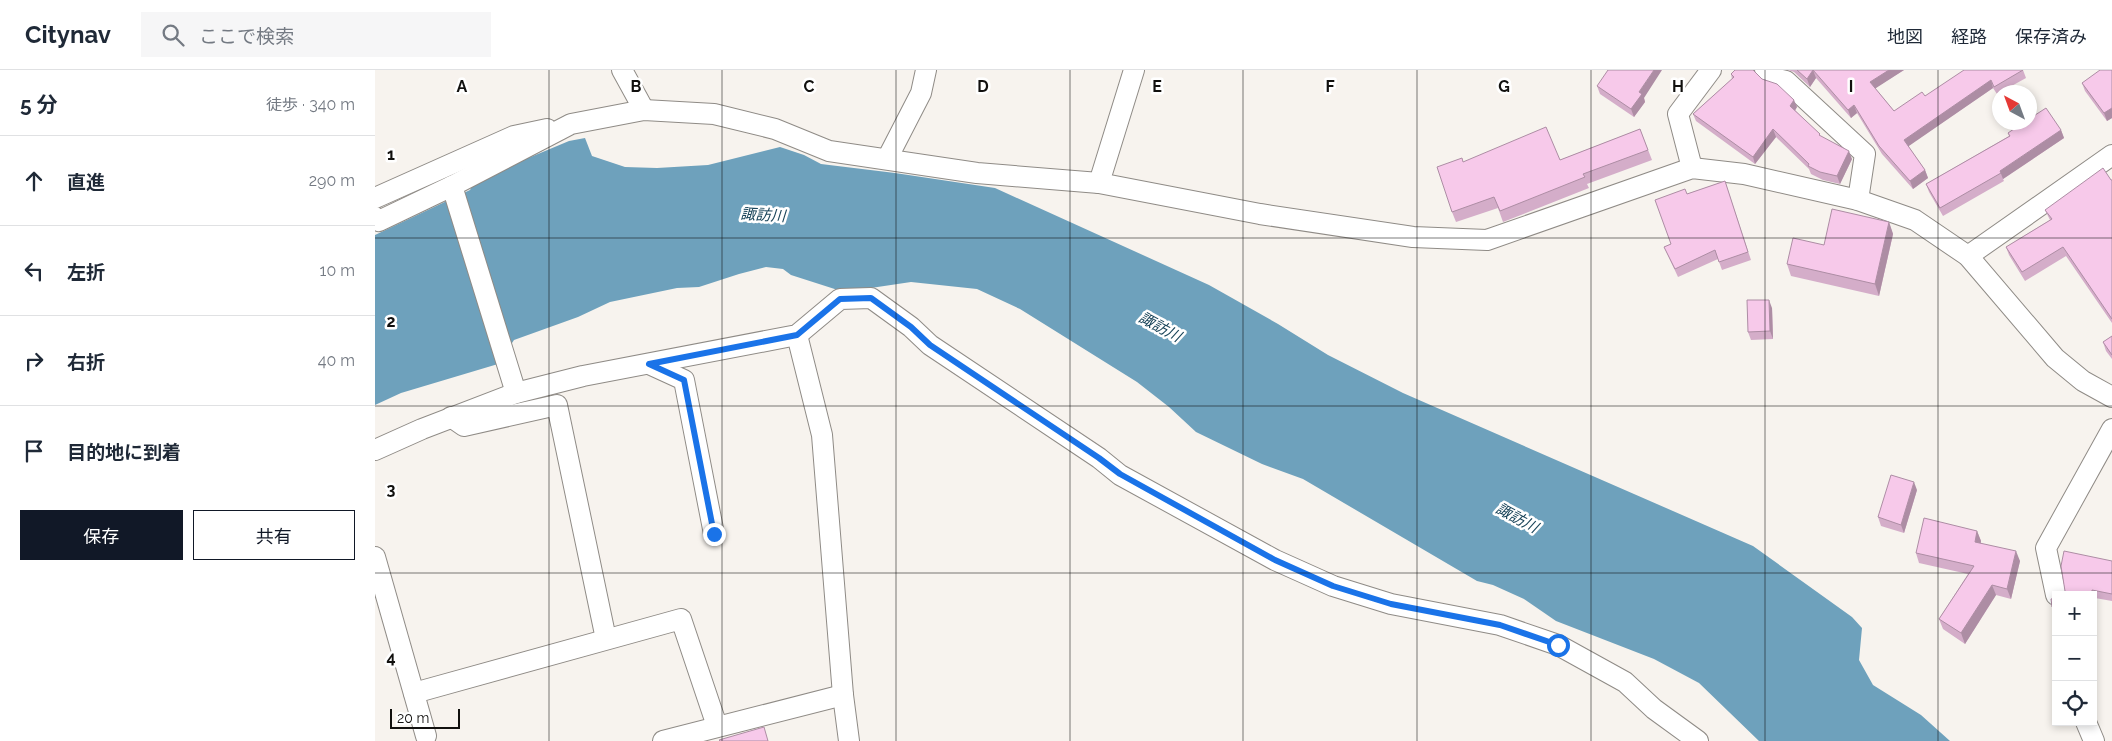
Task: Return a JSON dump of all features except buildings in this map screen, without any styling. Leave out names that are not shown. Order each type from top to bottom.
[{"type":"street","points":[[622,70],[644,110]]},
{"type":"street","points":[[887,159],[921,92],[926,70]]},
{"type":"street","points":[[1099,183],[1135,70]]},
{"type":"street","points":[[1692,168],[1678,114],[1711,70]]},
{"type":"street","points":[[1765,70],[1773,78],[1786,81],[1865,154],[1858,200]]},
{"type":"street","points":[[375,198],[514,136],[644,110],[714,114],[775,129],[829,151],[977,173],[1099,183],[1259,214],[1403,236],[1487,240],[1692,168],[1744,174],[1858,200],[1915,220],[1968,256],[2055,358],[2083,380],[2112,397]]},
{"type":"street","points":[[375,217],[379,221],[454,190],[571,124]]},
{"type":"street","points":[[1968,256],[2112,155]]},
{"type":"street","points":[[454,190],[515,387]]},
{"type":"street","points":[[375,450],[515,387],[649,364],[797,335],[840,299],[871,298],[911,327],[930,345],[1120,474],[1275,560],[1333,586],[1391,604],[1500,625],[1558,645],[1625,682],[1654,709],[1698,741]]},
{"type":"street","points":[[797,335],[822,434],[843,695],[849,741]]},
{"type":"street","points":[[649,364],[684,380],[714,534]]},
{"type":"street","points":[[451,417],[464,426],[557,405],[606,639]]},
{"type":"street","points":[[2056,591],[2046,548],[2112,430]]},
{"type":"street","points":[[375,557],[414,693],[430,739]]},
{"type":"street","points":[[414,693],[681,619],[717,726]]},
{"type":"street","points":[[663,741],[843,695]]},
{"type":"street","points":[[2088,726],[2094,741]]},
{"type":"water","name":"諏訪川","points":[[585,138],[592,156],[625,167],[657,168],[708,165],[780,147],[804,155],[821,164],[995,188],[1209,285],[1328,355],[1403,393],[1753,546],[1852,617],[1862,628],[1859,660],[1873,685],[1921,715],[1950,741],[1759,741],[1699,683],[1654,659],[1556,621],[1524,599],[1493,585],[1477,581],[1303,479],[1262,464],[1196,432],[1169,407],[1137,382],[1020,309],[977,289],[911,282],[844,292],[791,275],[783,269],[766,267],[699,287],[677,288],[610,302],[578,317],[514,340],[498,364],[401,393],[375,405],[375,235],[470,190],[476,180],[569,141]]},
{"type":"route","points":[[714,534],[684,380],[649,364],[797,335],[840,299],[871,298],[911,327],[930,345],[1120,474],[1275,560],[1333,586],[1391,604],[1500,625],[1558,645]]}]
